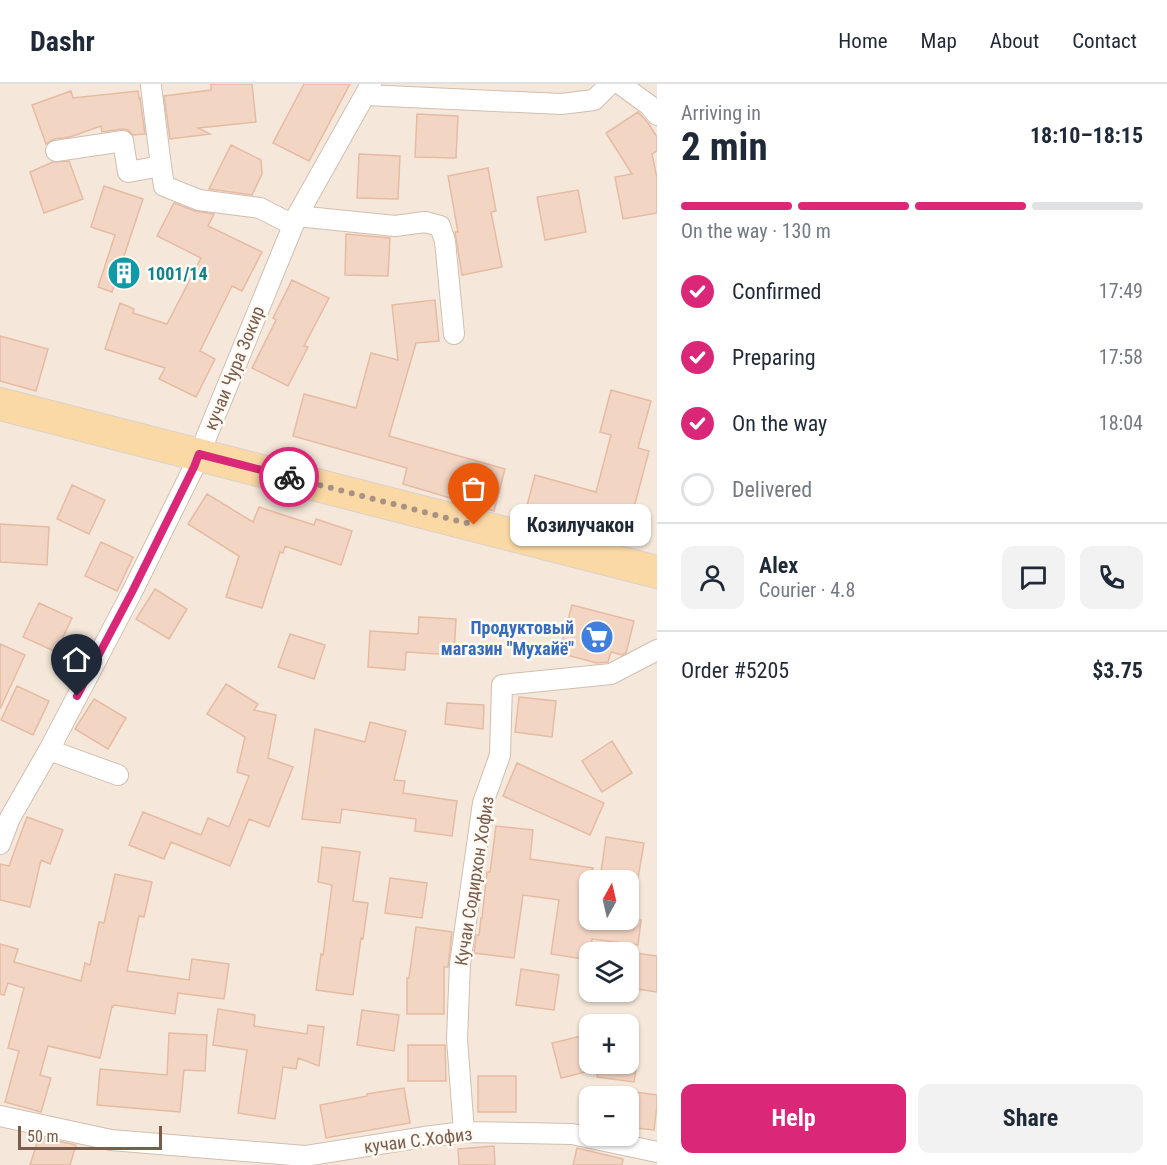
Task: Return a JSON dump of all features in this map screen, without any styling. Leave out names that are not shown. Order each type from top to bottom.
[{"type":"main road","points":[[0,404],[196,461],[657,586]]},
{"type":"main road","points":[[0,418],[196,461],[657,572]]},
{"type":"street","points":[[368,90],[561,104],[594,100],[610,84]]},
{"type":"street","points":[[620,84],[649,105],[657,115]]},
{"type":"street","points":[[151,86],[164,186],[200,200],[260,208],[295,220],[395,226],[425,222],[440,226],[445,241],[454,334]]},
{"type":"street","name":"кучаи Чура Зокир","points":[[0,844],[10,818],[49,750],[132,592],[196,461],[295,220],[368,90]]},
{"type":"street","points":[[56,151],[123,141],[128,172],[161,166]]},
{"type":"street","name":"Кучаи Содирхон Хофиз","points":[[464,1132],[457,1039],[460,964],[483,803],[500,755],[502,685],[610,674],[657,650]]},
{"type":"street","points":[[49,750],[118,775]]},
{"type":"street","name":"кучаи С.Хофиз","points":[[0,1116],[111,1140],[305,1160],[424,1137],[464,1132],[572,1134],[657,1152]]},
{"type":"shaded area","points":[[0,84],[657,84],[657,1165],[0,1165]]},
{"type":"building","points":[[211,84],[252,84],[256,122],[198,128],[210,134],[170,139],[164,96],[211,90]]},
{"type":"building","points":[[304,84],[350,84],[309,161],[273,143]]},
{"type":"building","points":[[71,91],[73,98],[138,91],[145,134],[133,135],[128,130],[122,129],[102,132],[101,126],[70,137],[54,139],[46,144],[32,105]]},
{"type":"building","points":[[638,112],[657,137],[657,151],[652,154],[657,178],[657,213],[623,219],[615,177],[632,174],[606,133]]},
{"type":"building","points":[[417,114],[458,116],[456,158],[415,157]]},
{"type":"building","points":[[231,145],[261,160],[262,174],[252,195],[209,189]]},
{"type":"building","points":[[359,154],[400,156],[398,199],[357,198]]},
{"type":"building","points":[[69,161],[83,199],[44,213],[30,172],[53,162]]},
{"type":"building","points":[[488,168],[496,211],[491,212],[502,267],[462,275],[455,232],[458,232],[448,176]]},
{"type":"building","points":[[104,186],[143,199],[112,292],[98,287],[115,235],[91,227]]},
{"type":"building","points":[[578,190],[586,232],[545,240],[537,197]]},
{"type":"building","points":[[174,203],[195,211],[214,214],[208,226],[262,252],[242,291],[232,286],[200,351],[215,359],[196,397],[159,379],[165,368],[105,349],[120,303],[134,309],[133,313],[167,324],[201,258],[157,236]]},
{"type":"building","points":[[346,234],[390,238],[388,276],[345,275]]},
{"type":"building","points":[[292,280],[329,298],[304,346],[308,347],[288,386],[252,368],[276,320],[273,318]]},
{"type":"building","points":[[435,300],[439,341],[416,343],[389,436],[505,469],[494,511],[403,484],[407,468],[293,436],[304,394],[356,408],[371,353],[398,360],[392,305]]},
{"type":"building","points":[[0,336],[48,349],[36,391],[0,381]]},
{"type":"building","points":[[611,390],[651,401],[638,448],[649,451],[624,545],[524,517],[535,475],[596,492],[611,435],[600,432]]},
{"type":"building","points":[[72,485],[105,500],[89,534],[57,519]]},
{"type":"building","points":[[207,494],[253,522],[259,507],[314,525],[316,519],[352,531],[341,565],[285,546],[283,553],[280,552],[262,608],[226,597],[239,556],[188,524]]},
{"type":"building","points":[[0,524],[49,527],[47,565],[0,562]]},
{"type":"building","points":[[101,542],[133,557],[117,591],[85,576]]},
{"type":"building","points":[[155,589],[187,609],[169,639],[136,619]]},
{"type":"building","points":[[39,603],[72,618],[56,652],[23,637]]},
{"type":"building","name":"Продуктовый магазин \"Мухайё\"","points":[[572,605],[634,621],[626,653],[622,655],[611,652],[608,662],[597,663],[559,653]]},
{"type":"building","points":[[419,617],[456,619],[454,655],[406,652],[405,670],[368,667],[370,631],[418,634]]},
{"type":"building","points":[[290,634],[325,645],[314,679],[278,667]]},
{"type":"building","points":[[0,644],[25,655],[0,709]]},
{"type":"building","points":[[226,684],[258,704],[254,710],[276,715],[268,758],[293,767],[269,827],[249,819],[230,866],[171,842],[164,859],[129,845],[143,812],[201,835],[208,818],[229,827],[249,776],[237,772],[245,737],[207,714]]},
{"type":"building","points":[[17,686],[49,701],[33,735],[1,720]]},
{"type":"building","points":[[519,697],[556,701],[552,737],[515,732]]},
{"type":"building","points":[[94,699],[126,718],[108,749],[75,729]]},
{"type":"building","points":[[447,703],[484,705],[483,729],[445,724]]},
{"type":"building","points":[[370,722],[406,731],[394,780],[405,781],[403,793],[457,801],[452,836],[415,831],[416,819],[342,809],[340,823],[302,819],[315,729],[365,742]]},
{"type":"building","points":[[612,741],[632,773],[602,792],[582,761]]},
{"type":"building","points":[[517,763],[604,803],[590,835],[503,796]]},
{"type":"building","points":[[27,817],[63,830],[50,864],[41,860],[30,907],[0,900],[0,864],[9,866]]},
{"type":"building","points":[[496,826],[533,830],[530,859],[593,868],[593,870],[579,870],[579,930],[639,930],[639,920],[641,920],[638,942],[592,939],[592,942],[579,942],[579,958],[551,954],[559,900],[523,895],[514,958],[474,953],[476,935],[479,935],[482,918],[487,872],[490,872]]},
{"type":"building","points":[[606,837],[644,843],[639,872],[639,870],[601,870]]},
{"type":"building","points":[[322,847],[360,852],[353,901],[368,903],[353,995],[316,990],[332,885],[318,882]]},
{"type":"building","points":[[115,874],[152,882],[144,917],[139,916],[127,971],[189,980],[192,959],[229,964],[224,999],[178,993],[175,1014],[114,1005],[100,1058],[48,1046],[40,1075],[51,1078],[41,1112],[5,1102],[19,1051],[8,1048],[24,988],[8,983],[4,995],[0,994],[0,944],[18,949],[14,962],[81,981],[85,963],[90,965],[99,922],[104,923]]},
{"type":"building","points":[[390,878],[427,883],[422,918],[385,913]]},
{"type":"building","points":[[416,927],[452,932],[448,967],[444,967],[444,1014],[407,1014],[407,978],[409,978]]},
{"type":"building","points":[[639,954],[657,956],[657,992],[639,989]]},
{"type":"building","points":[[521,969],[559,975],[554,1010],[516,1005]]},
{"type":"building","points":[[218,1009],[255,1015],[254,1026],[307,1034],[308,1025],[324,1027],[319,1066],[298,1058],[296,1069],[283,1067],[275,1119],[238,1113],[247,1050],[213,1045]]},
{"type":"building","points":[[362,1010],[399,1015],[394,1051],[357,1045]]},
{"type":"building","points":[[169,1033],[207,1035],[205,1071],[184,1070],[180,1112],[97,1105],[100,1069],[167,1075]]},
{"type":"building","points":[[579,1037],[579,1074],[561,1078],[552,1043]]},
{"type":"building","points":[[408,1045],[445,1045],[446,1081],[408,1081]]},
{"type":"building","points":[[597,1074],[635,1074],[634,1082],[597,1077]]},
{"type":"building","points":[[478,1076],[516,1076],[516,1112],[478,1112]]},
{"type":"building","points":[[404,1088],[410,1123],[326,1138],[320,1105]]},
{"type":"building","points":[[639,1093],[657,1095],[654,1130],[639,1128]]},
{"type":"building","points":[[39,1137],[76,1145],[70,1165],[30,1165]]},
{"type":"building","points":[[494,1146],[495,1165],[459,1165],[458,1149]]},
{"type":"building","points":[[577,1148],[623,1159],[622,1165],[573,1165]]},
{"type":"way so far","points":[[289,477],[474,525]]},
{"type":"place","name":"1001/14","points":[[124,273]]},
{"type":"place","name":"Козилучакон","points":[[474,525]]},
{"type":"place","name":"Продуктовый магазин \"Мухайё\"","points":[[597,637]]},
{"type":"route","points":[[77,696],[132,592],[199,454],[289,477]]}]
